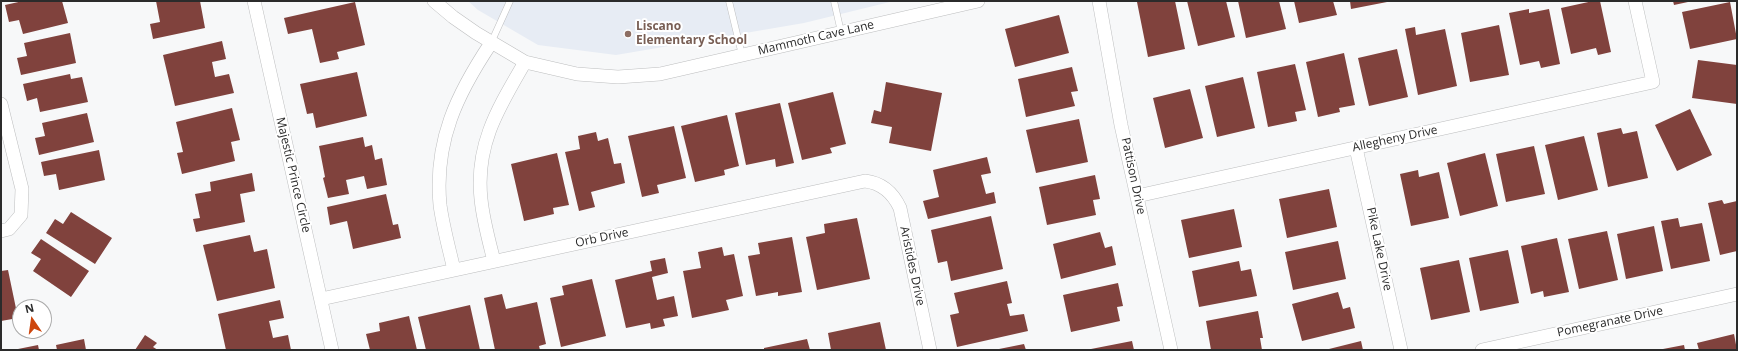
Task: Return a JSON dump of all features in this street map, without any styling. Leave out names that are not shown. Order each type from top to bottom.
[{"type":"street","name":"Majestic Prince Circle","points":[[254,1],[332,350]]},
{"type":"street","name":"Mammoth Cave Lane","points":[[434,1],[453,17],[491,43],[525,62],[576,74],[618,77],[660,74],[978,1]]},
{"type":"street","name":"Pattison Drive","points":[[1099,1],[1118,111],[1171,350]]},
{"type":"street","name":"Allegheny Drive","points":[[1137,196],[1653,82],[1635,1]]},
{"type":"street","points":[[454,270],[441,206],[439,179],[443,142],[458,100],[491,43]]},
{"type":"street","points":[[494,262],[481,199],[479,180],[482,152],[492,121],[525,62]]},
{"type":"street","points":[[1,104],[22,189],[21,215],[9,229],[1,231]]},
{"type":"street","name":"Pike Lake Drive","points":[[1356,148],[1401,350]]},
{"type":"street","name":"Orb Drive","points":[[321,299],[856,182],[869,182],[884,187]]},
{"type":"street","name":"Aristides Drive","points":[[884,187],[894,196],[900,208],[930,350]]},
{"type":"street","name":"Pomegranate Drive","points":[[1482,350],[1737,294]]},
{"type":"lane","points":[[491,43],[510,1]]},
{"type":"lane","points":[[729,1],[742,55]]},
{"type":"lane","points":[[834,1],[841,32]]},
{"type":"shaded area","name":"Liscano Elementary School","points":[[468,1],[894,1],[804,23],[616,55],[538,45],[478,10]]},
{"type":"building","points":[[23,1],[62,1],[68,23],[23,34],[19,20],[9,22],[5,5]]},
{"type":"building","points":[[156,1],[200,1],[205,28],[153,39],[150,24],[160,22]]},
{"type":"building","points":[[1175,1],[1185,49],[1148,57],[1137,2]]},
{"type":"building","points":[[1187,1],[1226,1],[1235,37],[1198,46]]},
{"type":"building","points":[[1238,1],[1279,1],[1286,29],[1246,38]]},
{"type":"building","points":[[1294,1],[1333,1],[1337,15],[1299,23]]},
{"type":"building","points":[[1350,1],[1387,1],[1387,2],[1351,9]]},
{"type":"building","points":[[1593,1],[1600,1],[1611,52],[1598,55],[1596,48],[1571,54],[1561,8]]},
{"type":"building","points":[[1673,1],[1688,1],[1688,2],[1674,5]]},
{"type":"building","points":[[355,2],[365,45],[337,52],[339,59],[320,63],[312,29],[288,34],[284,18]]},
{"type":"building","points":[[1730,2],[1737,39],[1690,49],[1682,12]]},
{"type":"building","points":[[1529,9],[1529,13],[1549,9],[1560,64],[1541,68],[1539,61],[1520,65],[1509,13]]},
{"type":"building","points":[[1059,15],[1069,53],[1015,67],[1005,29]]},
{"type":"building","points":[[1499,25],[1509,75],[1470,82],[1461,33]]},
{"type":"building","points":[[1415,27],[1416,35],[1445,29],[1457,86],[1418,95],[1405,29]]},
{"type":"building","points":[[70,33],[76,63],[21,75],[17,58],[27,56],[24,43]]},
{"type":"building","points":[[222,41],[226,59],[212,62],[215,77],[229,74],[234,93],[175,106],[163,55]]},
{"type":"building","points":[[1397,49],[1408,97],[1369,106],[1358,58]]},
{"type":"building","points":[[1344,53],[1355,105],[1339,108],[1340,112],[1318,117],[1306,62]]},
{"type":"building","points":[[1698,60],[1737,65],[1737,104],[1692,98]]},
{"type":"building","points":[[1295,64],[1306,110],[1295,112],[1297,121],[1268,127],[1257,72]]},
{"type":"building","points":[[1072,67],[1078,91],[1071,92],[1075,106],[1026,117],[1018,79]]},
{"type":"building","points":[[357,72],[367,116],[316,128],[313,113],[307,114],[300,84]]},
{"type":"building","points":[[70,74],[71,79],[82,77],[88,102],[40,112],[37,98],[27,101],[23,84]]},
{"type":"building","points":[[1243,77],[1255,128],[1217,137],[1205,86]]},
{"type":"building","points":[[886,82],[942,93],[931,151],[889,143],[892,127],[871,123],[874,110],[881,112]]},
{"type":"building","points":[[1190,89],[1203,138],[1165,148],[1153,98]]},
{"type":"building","points":[[833,92],[846,144],[830,148],[832,153],[802,160],[788,103]]},
{"type":"building","points":[[780,103],[794,163],[776,167],[775,159],[746,165],[735,113]]},
{"type":"building","points":[[232,108],[240,140],[231,142],[235,161],[182,174],[177,153],[183,152],[176,122]]},
{"type":"building","points":[[1690,109],[1712,155],[1677,171],[1655,125]]},
{"type":"building","points":[[87,113],[94,142],[39,155],[35,138],[45,136],[42,123]]},
{"type":"building","points":[[727,115],[739,166],[724,170],[725,175],[695,182],[681,126]]},
{"type":"building","points":[[1079,119],[1088,162],[1036,173],[1026,130]]},
{"type":"building","points":[[674,126],[686,178],[657,185],[659,193],[642,197],[628,136]]},
{"type":"building","points":[[1621,128],[1623,134],[1637,131],[1648,178],[1608,187],[1597,133]]},
{"type":"building","points":[[596,132],[598,141],[608,138],[614,164],[621,163],[625,183],[591,192],[595,207],[579,211],[565,152],[580,149],[578,136]]},
{"type":"building","points":[[1584,136],[1598,190],[1558,200],[1545,145]]},
{"type":"building","points":[[363,137],[365,147],[372,145],[375,160],[382,158],[387,185],[367,189],[364,176],[346,180],[349,194],[328,198],[323,178],[325,177],[319,146]]},
{"type":"building","points":[[1534,146],[1545,194],[1506,202],[1496,154]]},
{"type":"building","points":[[99,150],[105,180],[59,190],[56,174],[44,176],[41,162]]},
{"type":"building","points":[[557,153],[569,205],[553,208],[554,214],[524,221],[511,164]]},
{"type":"building","points":[[1485,153],[1498,206],[1460,216],[1447,163]]},
{"type":"building","points":[[987,157],[991,173],[981,175],[986,194],[994,192],[996,203],[928,219],[923,201],[939,197],[933,170]]},
{"type":"building","points":[[1418,170],[1419,177],[1439,172],[1449,218],[1411,226],[1400,174]]},
{"type":"building","points":[[252,173],[255,191],[240,194],[245,222],[196,232],[193,219],[200,218],[195,194],[211,191],[210,182]]},
{"type":"building","points":[[1095,175],[1100,199],[1093,200],[1096,215],[1047,225],[1039,187]]},
{"type":"building","points":[[1329,189],[1337,227],[1287,238],[1279,199]]},
{"type":"building","points":[[386,194],[393,225],[398,224],[401,238],[353,249],[347,221],[330,225],[327,207]]},
{"type":"building","points":[[1722,200],[1724,204],[1737,201],[1737,251],[1720,255],[1708,203]]},
{"type":"building","points":[[1234,209],[1242,247],[1189,258],[1181,220]]},
{"type":"building","points":[[71,212],[112,238],[95,264],[46,233],[55,219],[63,224]]},
{"type":"building","points":[[991,216],[1003,269],[951,281],[947,261],[938,263],[931,230]]},
{"type":"building","points":[[857,218],[870,279],[817,290],[806,237],[825,233],[824,224]]},
{"type":"building","points":[[1678,218],[1680,227],[1702,223],[1710,261],[1671,269],[1661,221]]},
{"type":"building","points":[[1654,226],[1663,271],[1626,279],[1617,234]]},
{"type":"building","points":[[1607,231],[1618,280],[1579,289],[1568,239]]},
{"type":"building","points":[[1100,232],[1105,248],[1112,246],[1116,265],[1061,279],[1053,244]]},
{"type":"building","points":[[250,235],[254,252],[267,249],[275,288],[217,301],[203,245]]},
{"type":"building","points":[[792,237],[802,292],[778,296],[778,292],[756,296],[748,256],[760,254],[758,243]]},
{"type":"building","points":[[1557,238],[1569,292],[1544,297],[1543,291],[1531,294],[1521,246]]},
{"type":"building","points":[[41,239],[89,271],[71,297],[33,271],[41,259],[31,253]]},
{"type":"building","points":[[1338,241],[1346,279],[1293,290],[1285,252]]},
{"type":"building","points":[[722,247],[724,256],[734,254],[743,296],[726,300],[729,310],[692,318],[683,271],[701,268],[698,252]]},
{"type":"building","points":[[1508,250],[1519,303],[1480,311],[1469,258]]},
{"type":"building","points":[[665,258],[668,273],[652,277],[657,300],[674,296],[678,316],[663,319],[665,326],[651,329],[650,323],[626,328],[615,280],[652,271],[650,261]]},
{"type":"building","points":[[1459,260],[1470,312],[1431,320],[1420,268]]},
{"type":"building","points":[[1239,261],[1241,271],[1251,269],[1257,296],[1199,307],[1192,271]]},
{"type":"building","points":[[8,270],[14,299],[12,299],[12,319],[1,321],[1,271]]},
{"type":"building","points":[[592,279],[606,336],[561,347],[550,298],[564,295],[562,286]]},
{"type":"building","points":[[1007,281],[1012,303],[1007,304],[1010,316],[1024,314],[1028,331],[957,347],[950,315],[959,313],[954,293]]},
{"type":"building","points":[[1118,283],[1123,306],[1117,307],[1120,321],[1071,332],[1063,295]]},
{"type":"building","points":[[1338,292],[1343,309],[1350,307],[1355,328],[1302,341],[1292,304]]},
{"type":"building","points":[[502,294],[506,309],[537,302],[546,344],[539,346],[540,350],[495,350],[484,298]]},
{"type":"building","points":[[280,300],[284,318],[269,321],[273,338],[288,335],[291,350],[226,350],[218,314]]},
{"type":"building","points":[[470,305],[480,350],[426,350],[418,317]]},
{"type":"building","points":[[1258,311],[1263,338],[1260,338],[1262,350],[1211,350],[1206,321]]},
{"type":"building","points":[[409,316],[417,350],[370,350],[366,334],[380,331],[379,323]]},
{"type":"building","points":[[880,322],[886,350],[831,350],[828,333]]},
{"type":"building","points":[[1734,334],[1737,350],[1699,350],[1697,343]]},
{"type":"building","points":[[145,335],[157,343],[153,347],[158,350],[135,350]]},
{"type":"building","points":[[84,339],[86,350],[57,350],[56,345]]},
{"type":"building","points":[[807,339],[810,350],[764,350],[764,348]]},
{"type":"building","points":[[1132,341],[1134,350],[1091,350],[1091,349]]},
{"type":"building","points":[[1361,341],[1363,350],[1329,350],[1329,349]]},
{"type":"building","points":[[1024,344],[1026,350],[999,350],[999,349]]},
{"type":"building","points":[[38,345],[39,350],[18,350],[18,349]]},
{"type":"building","points":[[1684,345],[1685,350],[1663,350],[1663,349]]},
{"type":"place","name":"Liscano Elementary School","points":[[628,34]]}]
